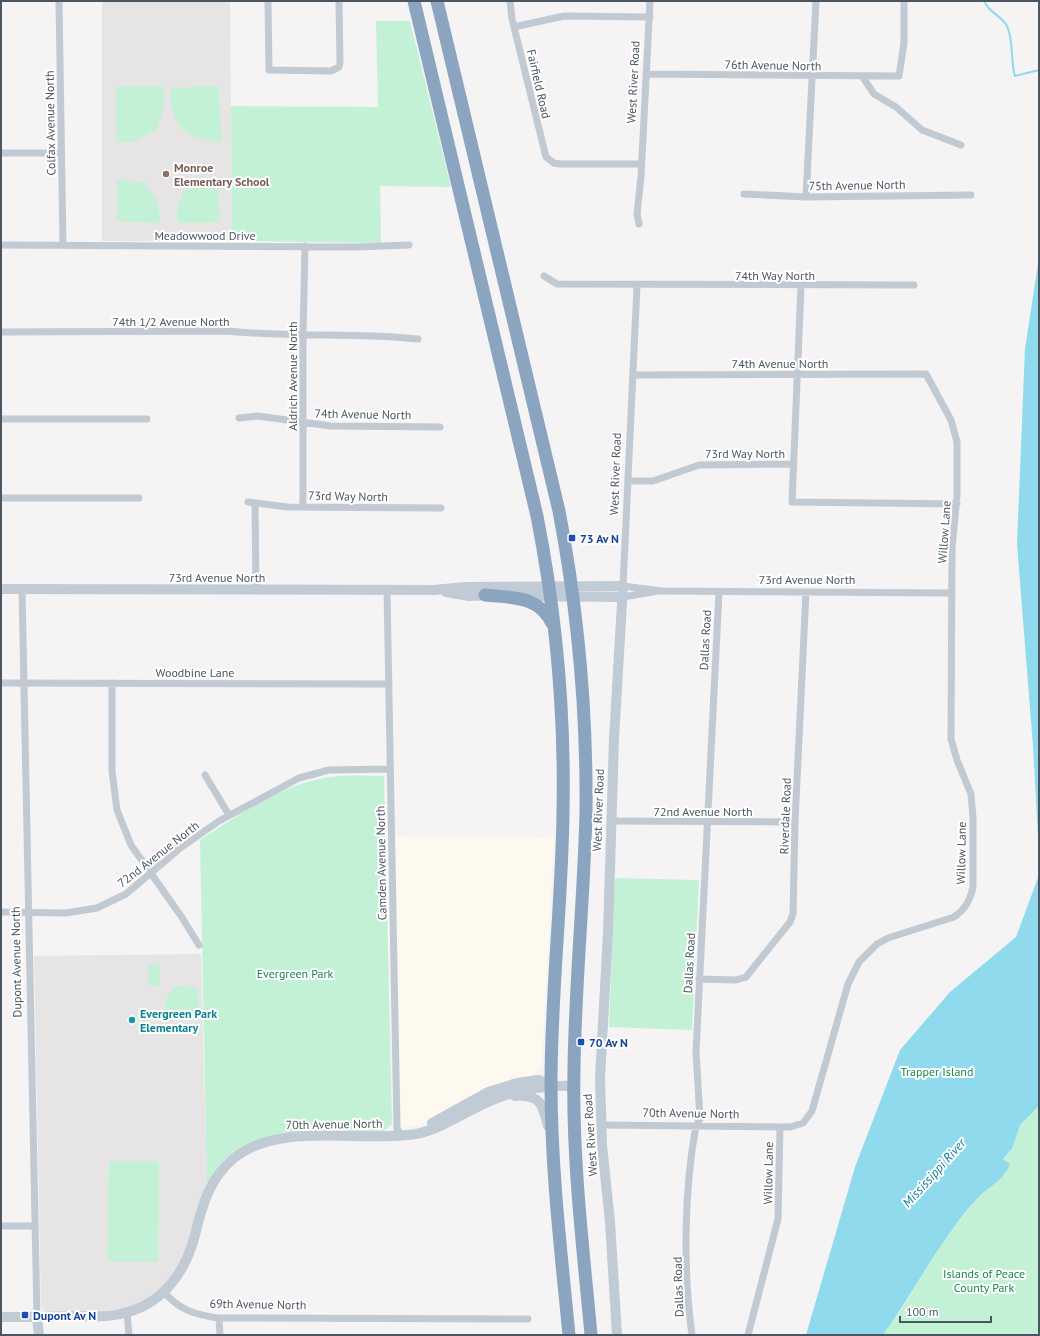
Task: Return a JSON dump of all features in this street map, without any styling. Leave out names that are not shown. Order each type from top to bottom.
[{"type":"highway","points":[[437,1],[559,511],[573,591],[581,667],[586,742],[585,842],[574,1037],[574,1086],[577,1169],[591,1335]]},
{"type":"highway","points":[[414,3],[537,516],[550,591],[562,721],[563,811],[551,1085],[553,1153],[569,1335]]},
{"type":"highway","points":[[484,595],[518,599],[535,604],[545,611],[554,627]]},
{"type":"street","name":"Colfax Avenue North","points":[[59,1],[63,246]]},
{"type":"street","points":[[268,1],[269,70],[331,71],[339,67],[339,1]]},
{"type":"street","name":"Fairfield Road","points":[[510,1],[514,27],[544,153],[550,161],[560,164],[641,164]]},
{"type":"street","name":"West River Road","points":[[641,164],[650,1]]},
{"type":"street","points":[[806,196],[816,1]]},
{"type":"street","name":"76th Avenue North","points":[[646,74],[899,76],[904,43],[904,1]]},
{"type":"street","points":[[514,27],[564,16],[650,17]]},
{"type":"street","points":[[862,76],[874,94],[896,107],[922,130],[962,146]]},
{"type":"street","points":[[1,152],[61,153]]},
{"type":"street","points":[[638,224],[637,214],[641,164]]},
{"type":"street","name":"75th Avenue North","points":[[744,194],[806,196],[971,195]]},
{"type":"street","name":"Meadowwood Drive","points":[[1,245],[409,246]]},
{"type":"street","name":"Aldrich Avenue North","points":[[303,507],[303,335],[305,246]]},
{"type":"street","name":"74th Way North","points":[[544,276],[557,284],[637,286],[914,285]]},
{"type":"street","name":"West River Road","points":[[617,1335],[610,1222],[601,1125],[600,1053],[607,948],[614,739],[624,586],[637,286]]},
{"type":"street","points":[[801,286],[792,502],[957,504]]},
{"type":"street","name":"74th 1/2 Avenue North","points":[[1,332],[228,331],[260,334],[340,335],[418,339]]},
{"type":"street","name":"74th Avenue North","points":[[633,375],[926,374]]},
{"type":"street","name":"Willow Lane","points":[[748,1335],[778,1219],[780,1127],[790,1127],[803,1123],[812,1111],[848,984],[859,962],[877,944],[888,938],[954,917],[962,911],[972,895],[974,824],[971,794],[957,760],[951,739],[952,543],[957,504],[958,454],[955,431],[926,374]]},
{"type":"street","name":"74th Avenue North","points":[[239,418],[258,416],[331,426],[440,427]]},
{"type":"street","points":[[1,419],[147,419]]},
{"type":"street","name":"73rd Way North","points":[[628,481],[654,481],[698,465],[793,464]]},
{"type":"street","points":[[1,498],[139,498]]},
{"type":"street","name":"73rd Way North","points":[[256,590],[251,502],[271,506],[441,508]]},
{"type":"street","name":"73rd Avenue North","points":[[1,589],[434,590],[465,587],[573,591],[624,586],[644,587],[662,591]]},
{"type":"street","name":"Dupont Avenue North","points":[[22,589],[38,1335]]},
{"type":"street","name":"Camden Avenue North","points":[[387,590],[397,1125],[400,1135]]},
{"type":"street","name":"73rd Avenue North","points":[[434,590],[460,595],[550,591]]},
{"type":"street","name":"73rd Avenue North","points":[[573,591],[623,597],[662,591],[952,593]]},
{"type":"street","name":"Dallas Road","points":[[692,1335],[687,1271],[689,1174],[696,1126],[700,1119],[696,1052],[719,592]]},
{"type":"street","name":"Riverdale Road","points":[[700,979],[736,980],[746,977],[790,922],[795,906],[795,822],[806,592]]},
{"type":"street","name":"Woodbine Lane","points":[[1,683],[389,684]]},
{"type":"street","points":[[112,683],[112,771],[117,810],[132,845],[182,916],[199,945]]},
{"type":"street","name":"72nd Avenue North","points":[[1,912],[66,913],[98,908],[126,894],[186,844],[229,815],[299,778],[329,770],[390,769]]},
{"type":"street","points":[[205,775],[229,815]]},
{"type":"street","name":"72nd Avenue North","points":[[611,821],[795,822]]},
{"type":"street","name":"70th Avenue North","points":[[400,1135],[431,1123],[488,1092],[517,1083],[538,1080],[551,1085]]},
{"type":"street","name":"70th Avenue North","points":[[164,1292],[174,1281],[189,1256],[207,1192],[225,1168],[245,1151],[271,1140],[292,1137],[379,1137],[418,1134],[448,1122],[488,1102],[512,1093],[551,1085],[574,1086]]},
{"type":"street","points":[[488,1102],[523,1096],[530,1097],[540,1103],[544,1108],[553,1153]]},
{"type":"street","name":"70th Avenue North","points":[[601,1125],[780,1127]]},
{"type":"street","points":[[1,1226],[35,1226]]},
{"type":"street","points":[[1,1317],[109,1316],[127,1312],[150,1303],[164,1292]]},
{"type":"street","name":"69th Avenue North","points":[[164,1292],[170,1300],[185,1310],[196,1314],[219,1318],[528,1319]]},
{"type":"street","points":[[127,1312],[129,1335]]},
{"type":"street","points":[[219,1318],[220,1335]]},
{"type":"shaded area","name":"Monroe Elementary School","points":[[102,1],[230,1],[232,241],[102,241]]},
{"type":"shaded area","points":[[393,836],[554,837],[542,1063],[540,1068],[532,1076],[467,1098],[419,1125],[409,1127],[404,1127],[401,1123]]},
{"type":"shaded area","points":[[201,954],[207,1184],[197,1210],[189,1241],[179,1266],[164,1286],[142,1302],[122,1310],[106,1312],[48,1313],[43,1310],[41,1305],[34,956]]},
{"type":"green space","points":[[376,21],[410,21],[451,187],[380,186],[381,243],[232,241],[231,106],[378,107]]},
{"type":"green space","points":[[163,86],[164,106],[157,129],[135,141],[117,142],[116,87]]},
{"type":"green space","points":[[218,86],[222,142],[198,138],[189,134],[182,128],[173,112],[170,88]]},
{"type":"green space","points":[[117,179],[145,183],[158,201],[160,223],[117,221]]},
{"type":"green space","points":[[218,180],[220,222],[177,223],[177,207],[183,192],[198,181]]},
{"type":"green space","name":"Evergreen Park","points":[[336,776],[384,776],[392,1124],[382,1132],[299,1132],[278,1134],[258,1139],[240,1147],[225,1159],[207,1184],[200,840],[258,804],[304,783]]},
{"type":"green space","points":[[615,878],[699,880],[692,1030],[609,1027]]},
{"type":"green space","points":[[159,964],[160,986],[149,986],[148,965]]},
{"type":"green space","points":[[175,986],[198,988],[199,1016],[166,1017],[165,1000]]},
{"type":"green space","name":"Islands of Peace County Park","points":[[1039,1106],[1039,1335],[883,1335],[905,1304],[944,1239],[976,1200],[1006,1173],[1003,1160],[1012,1149],[1020,1125]]},
{"type":"green space","points":[[109,1161],[159,1161],[158,1262],[108,1261]]},
{"type":"water","points":[[1039,257],[1039,854],[1033,746],[1017,544],[1025,349]]},
{"type":"water","name":"Mississippi River","points":[[1039,875],[1039,1106],[1020,1125],[1012,1149],[1003,1159],[1010,1164],[1007,1170],[999,1180],[979,1196],[962,1217],[938,1250],[883,1335],[806,1335],[855,1167],[900,1050],[950,992],[1016,937]]},
{"type":"waterway","points":[[984,1],[989,9],[1002,19],[1007,26],[1015,76],[1039,70]]},
{"type":"place","name":"Monroe Elementary School","points":[[166,174]]},
{"type":"place","name":"73 Av N","points":[[572,538]]},
{"type":"place","name":"Evergreen Park Elementary","points":[[132,1020]]},
{"type":"place","name":"70 Av N","points":[[581,1042]]},
{"type":"place","name":"Dupont Av N","points":[[25,1315]]},
{"type":"park label","name":"Trapper Island","points":[[937,1071]]}]
